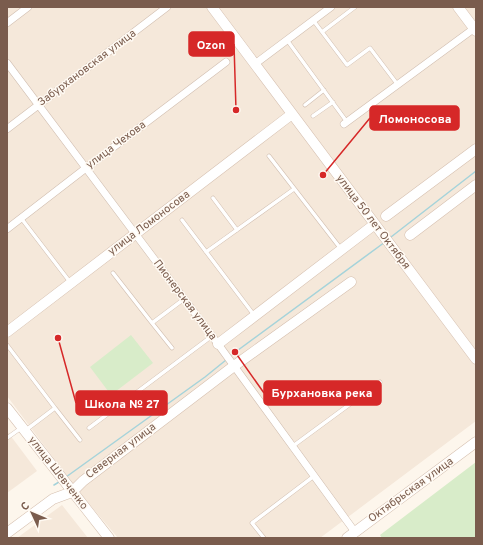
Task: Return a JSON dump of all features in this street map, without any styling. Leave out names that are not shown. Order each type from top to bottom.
[{"type":"street","points":[[7,23],[28,7]]},
{"type":"street","name":"Забурхановская улица","points":[[7,129],[167,7]]},
{"type":"street","name":"улица 50 лет Октября","points":[[212,7],[476,359]]},
{"type":"street","points":[[254,64],[332,7]]},
{"type":"street","points":[[345,123],[475,29],[458,7]]},
{"type":"street","name":"улица Чехова","points":[[7,230],[226,62]]},
{"type":"street","name":"Пионерская улица","points":[[7,63],[215,340],[358,535]]},
{"type":"street","name":"улица Ломоносова","points":[[7,332],[292,114]]},
{"type":"street","points":[[386,216],[476,149]]},
{"type":"street","points":[[410,235],[476,185]]},
{"type":"street","points":[[215,340],[255,316],[375,224]]},
{"type":"street","name":"Северная улица","points":[[7,533],[69,488],[83,481],[234,366],[351,282]]},
{"type":"street","name":"улица Шевченко","points":[[7,408],[109,538]]},
{"type":"street","name":"Октябрьская улица","points":[[347,538],[358,535],[476,442]]},
{"type":"lane","points":[[322,32],[355,7]]},
{"type":"lane","points":[[313,20],[347,65],[370,48],[398,85]]},
{"type":"lane","points":[[287,40],[333,102],[345,123]]},
{"type":"lane","points":[[305,105],[324,90]]},
{"type":"lane","points":[[313,116],[333,102]]},
{"type":"lane","points":[[269,156],[341,250]]},
{"type":"lane","points":[[206,252],[294,189]]},
{"type":"lane","points":[[213,198],[237,230]]},
{"type":"lane","points":[[21,218],[70,283]]},
{"type":"lane","points":[[182,220],[255,316]]},
{"type":"lane","points":[[113,273],[172,348]]},
{"type":"lane","points":[[152,323],[184,299]]},
{"type":"lane","points":[[89,428],[215,340]]},
{"type":"lane","points":[[7,345],[80,440]]},
{"type":"lane","points":[[293,446],[380,382]]},
{"type":"lane","points":[[7,438],[55,408]]},
{"type":"lane","points":[[264,538],[252,523],[314,476]]},
{"type":"shaded area","points":[[7,7],[476,7],[476,421],[320,538],[118,538],[79,492],[7,396]]},
{"type":"shaded area","points":[[7,431],[37,471],[7,493]]},
{"type":"shaded area","points":[[62,505],[88,538],[17,538]]},
{"type":"green space","points":[[131,335],[153,363],[111,395],[90,367]]},
{"type":"green space","points":[[476,462],[476,538],[382,538],[380,535]]},
{"type":"waterway","points":[[391,237],[476,171]]},
{"type":"waterway","points":[[230,356],[385,242]]},
{"type":"waterway","points":[[66,477],[205,377],[226,360]]},
{"type":"waterway","points":[[54,485],[59,482]]},
{"type":"place","name":"Ozon","points":[[236,110]]},
{"type":"place","name":"Ломоносова","points":[[323,175]]},
{"type":"place","name":"Школа № 27","points":[[58,338]]},
{"type":"place","name":"Бурхановка река","points":[[235,352]]}]
